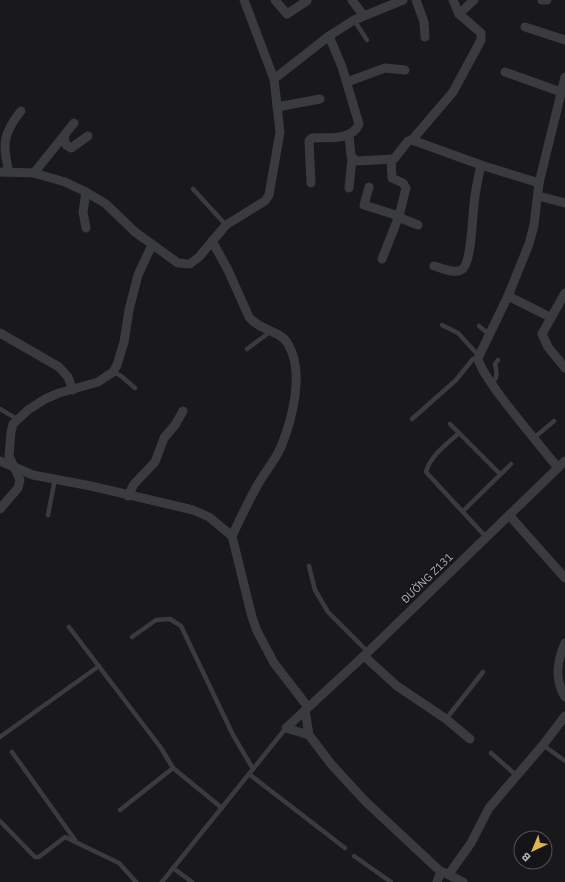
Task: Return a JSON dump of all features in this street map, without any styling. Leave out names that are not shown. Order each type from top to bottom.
[{"type":"street","points":[[21,110],[11,123],[5,139],[4,172],[34,173],[65,182],[106,204],[152,245],[178,263],[185,265],[194,261],[226,225],[265,201],[269,195],[280,138],[274,79],[244,0]]},
{"type":"street","points":[[275,0],[287,14],[307,2]]},
{"type":"street","points":[[352,0],[363,15]]},
{"type":"street","points":[[274,79],[329,36],[354,20],[363,15],[403,0]]},
{"type":"street","points":[[416,0],[424,22],[425,37]]},
{"type":"street","points":[[352,159],[360,161],[391,160],[397,156],[408,141],[412,140],[454,92],[481,40],[481,32],[459,14],[453,0]]},
{"type":"street","points":[[459,14],[474,0]]},
{"type":"street","points":[[542,0],[547,0]]},
{"type":"street","points":[[525,28],[565,40]]},
{"type":"street","points":[[311,183],[309,141],[312,138],[349,135],[356,130],[359,124],[347,82],[329,36]]},
{"type":"street","points":[[347,82],[385,68],[406,70]]},
{"type":"street","points":[[505,72],[561,92]]},
{"type":"street","points":[[558,468],[492,384],[480,365],[479,357],[508,296],[529,244],[534,226],[539,183],[562,103],[561,92],[565,77]]},
{"type":"street","points":[[277,107],[320,100]]},
{"type":"street","points":[[34,173],[74,123]]},
{"type":"street","points":[[349,135],[352,159],[349,188]]},
{"type":"street","points":[[64,137],[66,145],[71,148],[88,136]]},
{"type":"street","points":[[412,140],[481,165],[539,183]]},
{"type":"street","points":[[382,259],[399,216],[406,188],[403,183],[392,178],[391,160]]},
{"type":"street","points":[[434,266],[455,271],[461,270],[465,267],[470,246],[474,204],[481,165]]},
{"type":"street","points":[[369,187],[364,204],[399,216],[418,225]]},
{"type":"street","points":[[86,192],[83,212],[86,228]]},
{"type":"street","points":[[538,196],[565,203]]},
{"type":"street","points":[[212,241],[228,270],[249,317],[254,323],[279,335],[289,345],[294,360],[297,382],[280,448],[256,487],[232,536]]},
{"type":"street","points":[[0,509],[18,488],[20,480],[9,456],[10,432],[17,419],[45,399],[98,382],[113,372],[117,366],[124,342],[128,310],[138,275],[152,245]]},
{"type":"street","points":[[565,293],[543,331],[543,339],[565,368]]},
{"type":"street","points":[[508,296],[550,317]]},
{"type":"street","points":[[0,333],[59,367],[68,377],[73,390]]},
{"type":"street","points":[[128,496],[134,484],[155,462],[164,438],[175,425],[183,411]]},
{"type":"street","points":[[0,461],[32,475],[193,510],[209,517],[232,536],[252,617],[257,631],[274,662],[306,708],[309,735],[331,764],[365,801],[445,873],[463,882]]},
{"type":"street","name":"ĐƯỜNG Z131","points":[[286,728],[366,654],[565,461]]},
{"type":"street","points":[[509,515],[565,578]]},
{"type":"street","points":[[565,643],[558,665],[558,680],[565,697]]},
{"type":"street","points":[[366,654],[397,686],[446,719],[470,739]]},
{"type":"street","points":[[437,882],[471,843],[484,815],[516,775],[543,745],[565,716]]},
{"type":"street","points":[[286,728],[309,735]]},
{"type":"lane","points":[[354,20],[367,40]]},
{"type":"lane","points":[[194,189],[226,225]]},
{"type":"lane","points":[[412,419],[456,380],[473,359],[479,357],[458,333],[442,325]]},
{"type":"lane","points":[[478,326],[490,335]]},
{"type":"lane","points":[[247,349],[270,332]]},
{"type":"lane","points":[[492,384],[497,378],[498,373],[495,364],[498,360]]},
{"type":"lane","points":[[113,372],[121,376],[135,388]]},
{"type":"lane","points":[[0,409],[17,419]]},
{"type":"lane","points":[[535,437],[554,421]]},
{"type":"lane","points":[[450,424],[500,474]]},
{"type":"lane","points":[[459,433],[432,459],[426,472],[486,537]]},
{"type":"lane","points":[[463,511],[511,464]]},
{"type":"lane","points":[[48,515],[55,479]]},
{"type":"lane","points":[[309,566],[315,590],[328,612],[366,654]]},
{"type":"lane","points":[[132,637],[156,620],[170,619],[181,626],[251,771],[345,848]]},
{"type":"lane","points":[[69,627],[161,748],[173,768],[222,808]]},
{"type":"lane","points":[[0,737],[99,666]]},
{"type":"lane","points":[[446,719],[483,672]]},
{"type":"lane","points":[[162,882],[286,728]]},
{"type":"lane","points":[[543,745],[565,761]]},
{"type":"lane","points":[[12,752],[76,841]]},
{"type":"lane","points":[[491,752],[516,775]]},
{"type":"lane","points":[[120,810],[173,768]]},
{"type":"lane","points":[[0,821],[35,857],[38,857],[65,837],[119,863],[136,882]]},
{"type":"lane","points":[[354,856],[391,882]]},
{"type":"lane","points":[[173,868],[192,882]]}]
